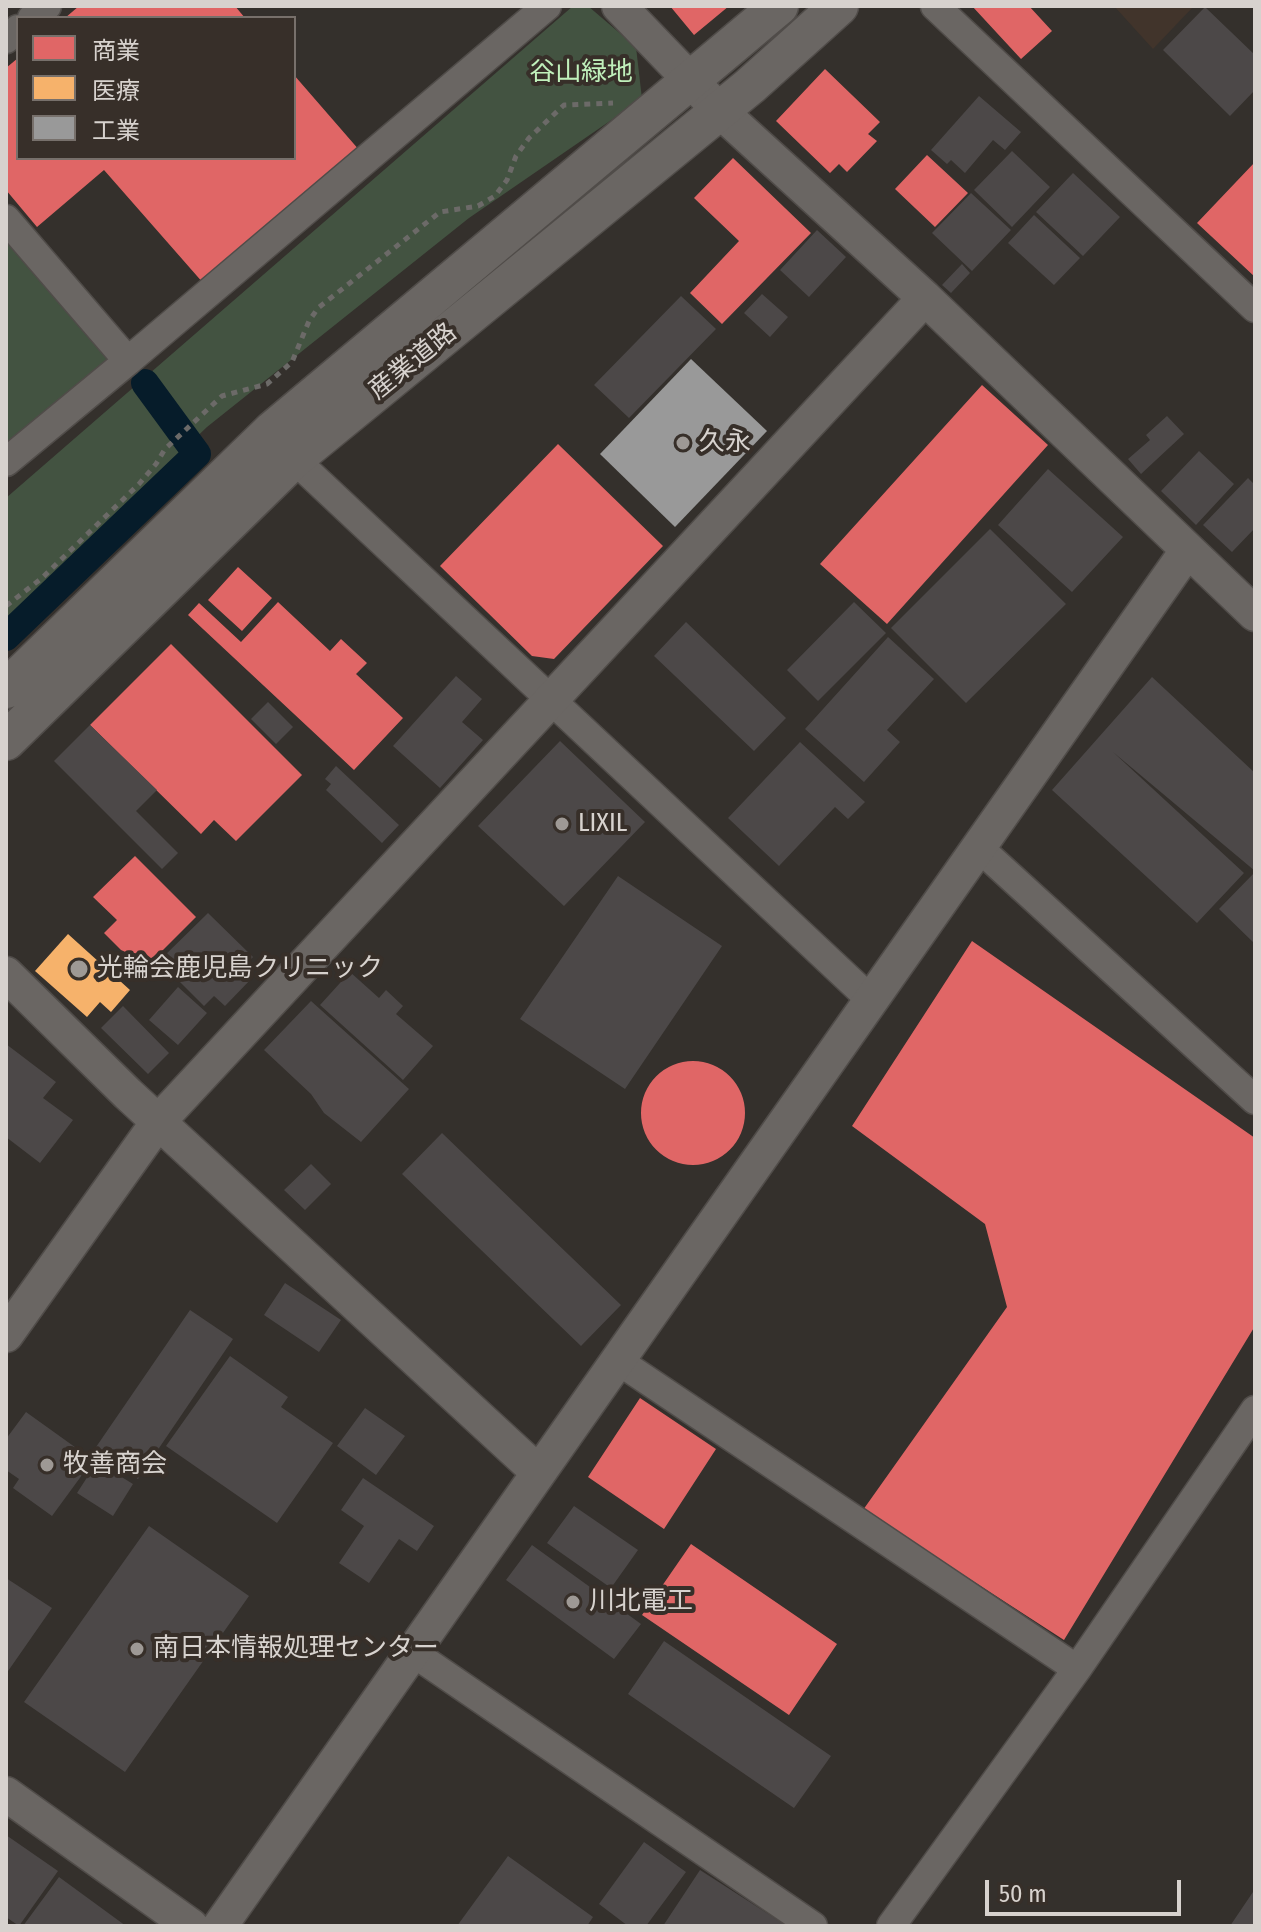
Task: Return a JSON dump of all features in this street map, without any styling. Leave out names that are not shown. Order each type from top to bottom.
[{"type":"main road","name":"産業道路","points":[[6,689],[273,430],[779,6]]},
{"type":"main road","name":"産業道路","points":[[6,741],[294,459],[720,111],[839,6]]},
{"type":"street","points":[[6,462],[547,6]]},
{"type":"street","points":[[619,6],[720,111],[925,298],[1255,614]]},
{"type":"street","points":[[935,6],[1255,308]]},
{"type":"street","points":[[6,219],[128,361]]},
{"type":"street","points":[[6,1335],[158,1122],[925,298]]},
{"type":"street","points":[[294,459],[870,999]]},
{"type":"street","points":[[220,1926],[1187,551]]},
{"type":"street","points":[[977,846],[1255,1100]]},
{"type":"street","points":[[6,974],[158,1122],[538,1472]]},
{"type":"street","points":[[617,1360],[1077,1669]]},
{"type":"street","points":[[891,1926],[1077,1669],[1255,1410]]},
{"type":"street","points":[[412,1652],[813,1926]]},
{"type":"street","points":[[6,1794],[191,1926]]},
{"type":"path","points":[[6,606],[42,578],[139,484],[165,449],[222,396],[267,384],[292,362],[309,321],[318,308],[440,212],[478,206],[495,196],[529,138],[564,105],[620,103]]},
{"type":"shaded area","points":[[1114,6],[1194,6],[1153,49]]},
{"type":"green space","name":"谷山緑地","points":[[573,6],[588,6],[636,47],[642,99],[469,218],[207,427],[6,620],[6,498]]},
{"type":"green space","points":[[6,236],[110,357],[6,445]]},
{"type":"building: 商業","points":[[79,6],[235,6],[243,16],[67,16]]},
{"type":"building: 商業","points":[[670,6],[729,6],[694,35]]},
{"type":"building: 商業","points":[[972,6],[1029,6],[1052,31],[1021,59]]},
{"type":"building: 商業","points":[[16,60],[16,160],[296,160],[296,77],[360,151],[204,284],[104,170],[37,227],[6,190],[6,68]]},
{"type":"building: 商業","points":[[825,69],[880,122],[868,134],[877,141],[847,172],[839,164],[830,173],[776,121]]},
{"type":"building: 商業","points":[[927,155],[968,193],[935,227],[895,189]]},
{"type":"building: 商業","points":[[733,158],[811,233],[722,324],[690,293],[739,241],[694,198]]},
{"type":"building: 商業","points":[[1255,162],[1255,277],[1197,223]]},
{"type":"building: 商業","points":[[982,385],[1048,445],[887,624],[820,564]]},
{"type":"building: 商業","points":[[558,444],[663,546],[554,659],[532,656],[440,566]]},
{"type":"building: 商業","points":[[238,567],[272,598],[242,631],[208,600]]},
{"type":"building: 商業","points":[[278,602],[330,651],[341,639],[367,663],[356,674],[403,718],[354,770],[188,615],[199,603],[241,642]]},
{"type":"building: 商業","points":[[171,644],[302,775],[236,841],[214,820],[201,834],[90,725]]},
{"type":"building: 商業","points":[[135,856],[196,917],[150,963],[121,950],[104,933],[117,920],[93,897]]},
{"type":"building: 商業","points":[[972,941],[1255,1138],[1255,1326],[1064,1640],[863,1510],[1007,1307],[985,1224],[852,1126]]},
{"type":"building: 商業","points":[[693,1061],[713,1065],[736,1084],[745,1113],[741,1133],[722,1156],[693,1165],[673,1161],[650,1142],[641,1113],[645,1093],[664,1070]]},
{"type":"building: 商業","points":[[640,1398],[716,1449],[664,1529],[588,1477]]},
{"type":"building: 商業","points":[[691,1544],[837,1644],[789,1715],[642,1615]]},
{"type":"building: 医療","points":[[68,934],[130,990],[111,1012],[100,1002],[87,1017],[35,971]]},
{"type":"building: 工業","name":"久永","points":[[691,359],[767,431],[675,527],[600,454]]},
{"type":"building: その他","points":[[1205,7],[1255,55],[1255,90],[1230,116],[1163,50]]},
{"type":"building: その他","points":[[979,96],[1021,132],[1005,150],[993,140],[965,173],[951,160],[947,164],[931,150]]},
{"type":"building: その他","points":[[1012,151],[1050,187],[1012,227],[974,190]]},
{"type":"building: その他","points":[[1073,173],[1120,217],[1083,256],[1036,212]]},
{"type":"building: その他","points":[[971,193],[1011,230],[972,271],[932,233]]},
{"type":"building: その他","points":[[1034,215],[1080,258],[1054,285],[1008,243]]},
{"type":"building: その他","points":[[817,230],[846,257],[809,297],[780,270]]},
{"type":"building: その他","points":[[962,264],[970,273],[951,293],[942,285]]},
{"type":"building: その他","points":[[762,294],[788,317],[770,337],[744,313]]},
{"type":"building: その他","points":[[681,296],[716,329],[629,418],[594,385]]},
{"type":"building: その他","points":[[1167,416],[1184,434],[1141,474],[1128,459],[1150,440],[1146,435]]},
{"type":"building: その他","points":[[1199,451],[1234,484],[1196,525],[1161,491]]},
{"type":"building: その他","points":[[1048,469],[1123,537],[1072,592],[998,525]]},
{"type":"building: その他","points":[[1248,478],[1255,485],[1255,528],[1232,552],[1203,525]]},
{"type":"building: その他","points":[[990,529],[1066,604],[966,703],[891,628]]},
{"type":"building: その他","points":[[854,602],[886,633],[818,701],[787,670]]},
{"type":"building: その他","points":[[686,622],[786,718],[754,751],[654,656]]},
{"type":"building: その他","points":[[888,637],[934,679],[887,730],[900,742],[864,782],[805,729]]},
{"type":"building: その他","points":[[456,676],[482,699],[462,722],[483,740],[440,788],[393,746]]},
{"type":"building: その他","points":[[1152,677],[1255,773],[1255,871],[1113,752],[1244,873],[1197,923],[1052,790]]},
{"type":"building: その他","points":[[268,702],[293,727],[276,744],[251,719]]},
{"type":"building: その他","points":[[90,725],[157,790],[136,811],[178,853],[162,869],[54,761]]},
{"type":"building: その他","name":"LIXIL","points":[[560,741],[645,822],[564,906],[478,826]]},
{"type":"building: その他","points":[[800,742],[865,802],[848,819],[835,807],[779,866],[728,818]]},
{"type":"building: その他","points":[[336,766],[399,825],[382,843],[326,790],[331,784],[325,779]]},
{"type":"building: その他","points":[[1255,872],[1255,944],[1219,909]]},
{"type":"building: その他","points":[[618,876],[722,946],[625,1089],[520,1019]]},
{"type":"building: その他","points":[[208,913],[253,957],[243,967],[253,977],[225,1006],[214,996],[204,1006],[159,961]]},
{"type":"building: その他","points":[[350,972],[379,998],[386,990],[403,1006],[396,1014],[433,1046],[403,1080],[320,1005]]},
{"type":"building: その他","points":[[178,987],[207,1013],[178,1045],[149,1020]]},
{"type":"building: その他","points":[[311,1001],[409,1089],[361,1142],[324,1113],[311,1094],[264,1050]]},
{"type":"building: その他","points":[[123,1006],[169,1053],[148,1074],[101,1028]]},
{"type":"building: その他","points":[[6,1044],[56,1082],[43,1098],[73,1120],[40,1163],[6,1137]]},
{"type":"building: その他","points":[[442,1133],[621,1305],[581,1346],[402,1174]]},
{"type":"building: その他","points":[[311,1164],[331,1184],[305,1210],[284,1190]]},
{"type":"building: その他","points":[[285,1283],[341,1320],[319,1352],[264,1315]]},
{"type":"building: その他","points":[[190,1310],[233,1339],[138,1479],[94,1450]]},
{"type":"building: その他","points":[[230,1356],[288,1397],[281,1407],[333,1443],[277,1523],[166,1446]]},
{"type":"building: その他","points":[[365,1408],[405,1436],[376,1475],[337,1446]]},
{"type":"building: その他","name":"牧善商会","points":[[26,1412],[93,1460],[52,1516],[13,1488],[19,1479],[6,1470],[6,1439]]},
{"type":"building: その他","points":[[97,1462],[133,1484],[113,1516],[77,1493]]},
{"type":"building: その他","points":[[363,1478],[434,1526],[417,1551],[399,1539],[369,1583],[339,1563],[364,1526],[341,1510]]},
{"type":"building: その他","points":[[574,1506],[638,1550],[611,1588],[547,1543]]},
{"type":"building: その他","name":"南日本情報処理センター","points":[[149,1526],[249,1596],[125,1772],[24,1702]]},
{"type":"building: その他","name":"川北電工","points":[[532,1545],[641,1624],[614,1659],[506,1580]]},
{"type":"building: その他","points":[[6,1578],[52,1608],[6,1674]]},
{"type":"building: その他","points":[[664,1641],[831,1756],[794,1808],[628,1694]]},
{"type":"building: その他","points":[[6,1835],[58,1871],[19,1926],[6,1917]]},
{"type":"building: その他","points":[[644,1842],[686,1872],[646,1926],[628,1926],[599,1904]]},
{"type":"building: その他","points":[[508,1856],[593,1917],[587,1926],[457,1926]]},
{"type":"building: その他","points":[[700,1870],[787,1926],[663,1926]]},
{"type":"building: その他","points":[[59,1877],[126,1926],[23,1926]]},
{"type":"building: その他","points":[[1255,1889],[1255,1926],[1230,1926]]},
{"type":"waterway","points":[[6,637],[197,454],[145,383]]},
{"type":"place","name":"久永","points":[[683,443]]},
{"type":"place","name":"LIXIL","points":[[562,824]]},
{"type":"place","name":"光輪会鹿児島クリニック","points":[[79,969]]},
{"type":"place","name":"牧善商会","points":[[47,1465]]},
{"type":"place","name":"川北電工","points":[[573,1602]]},
{"type":"place","name":"南日本情報処理センター","points":[[137,1649]]}]
